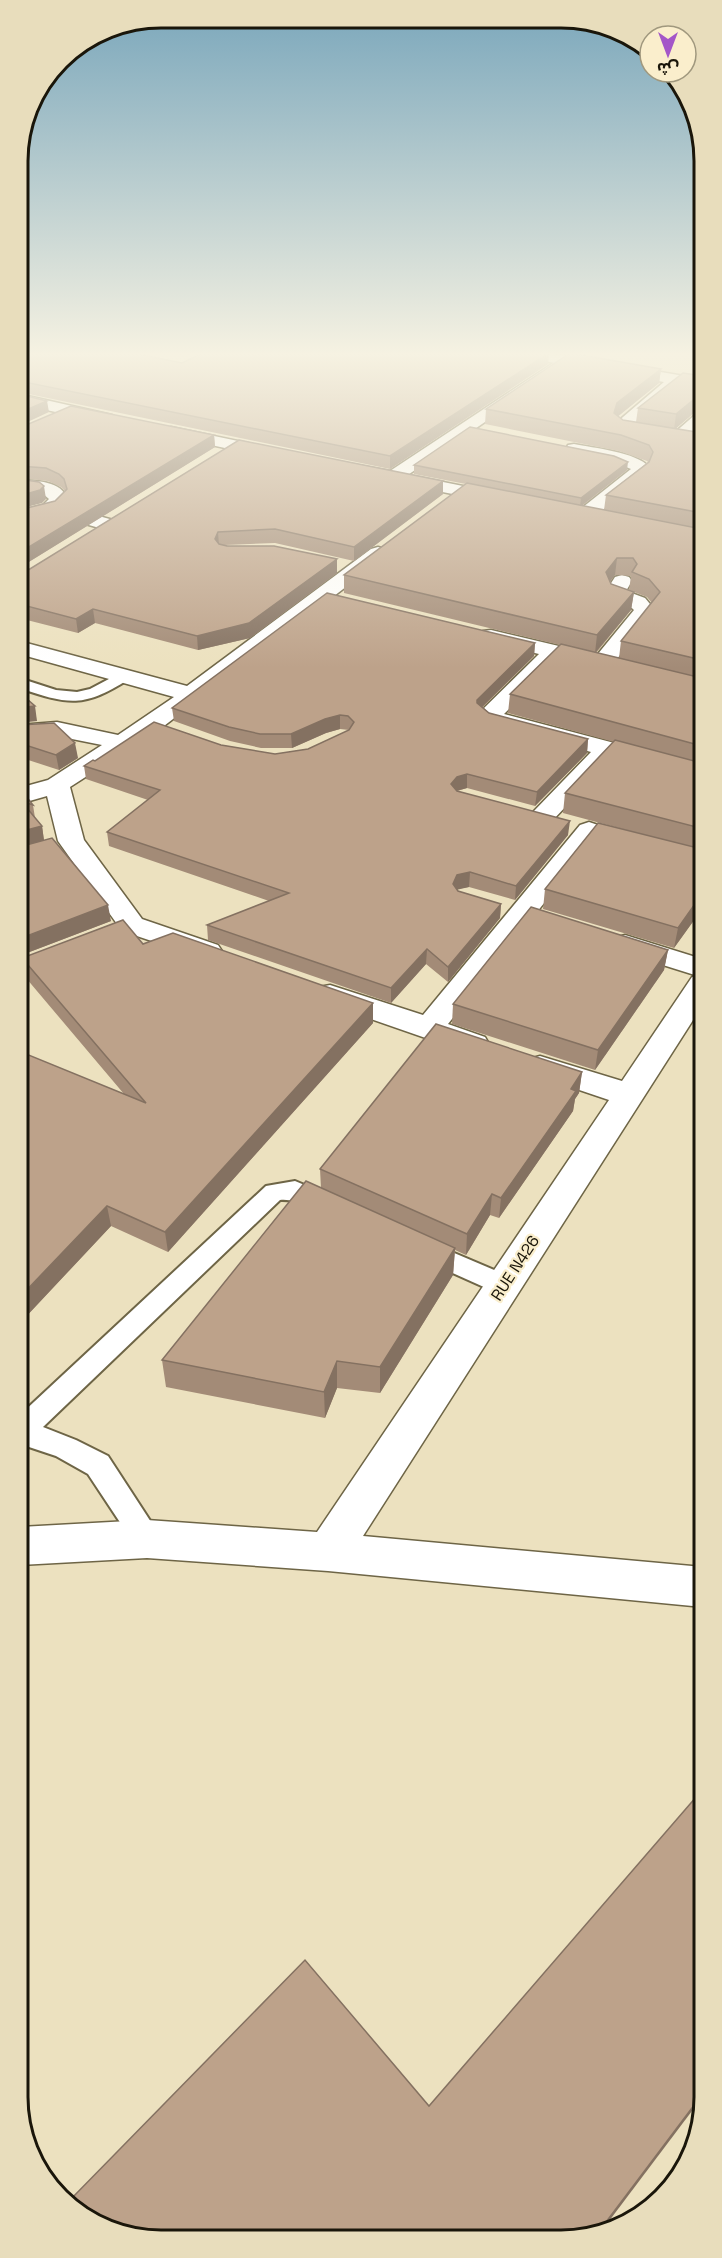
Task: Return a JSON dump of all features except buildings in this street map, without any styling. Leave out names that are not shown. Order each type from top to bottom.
[{"type":"street","points":[[393,477],[422,457]]},
{"type":"street","points":[[585,515],[639,471],[640,467],[616,457]]},
{"type":"street","points":[[341,468],[519,502]]},
{"type":"street","points":[[29,486],[53,491],[58,500],[49,509]]},
{"type":"street","points":[[445,504],[463,491]]},
{"type":"street","points":[[29,514],[49,509],[110,525]]},
{"type":"street","points":[[563,511],[609,520]]},
{"type":"street","points":[[90,537],[130,512]]},
{"type":"street","points":[[29,793],[57,785],[152,724],[190,693],[324,596],[392,543]]},
{"type":"street","points":[[333,564],[356,569]]},
{"type":"street","points":[[602,663],[645,610],[638,602],[617,595],[616,591],[622,581]]},
{"type":"street","points":[[324,596],[347,601]]},
{"type":"street","points":[[475,632],[624,669]]},
{"type":"street","points":[[29,650],[190,693]]},
{"type":"street","points":[[555,651],[490,715],[496,719],[671,765]]},
{"type":"street","points":[[152,724],[183,734]]},
{"type":"street","points":[[29,731],[62,728],[120,743]]},
{"type":"street","points":[[428,1029],[522,912],[601,833],[532,815],[608,748]]},
{"type":"street","points":[[57,785],[60,844],[122,929],[231,959]]},
{"type":"street","points":[[600,936],[694,965]]},
{"type":"street","points":[[308,986],[428,1029],[630,1095]]},
{"type":"street","name":"RUE N426","points":[[327,1552],[694,997]]},
{"type":"street","points":[[28,1546],[147,1539],[327,1552],[693,1586]]},
{"type":"lane","points":[[29,687],[76,697],[93,694],[124,676]]},
{"type":"lane","points":[[28,1423],[274,1192],[295,1190],[347,1214]]},
{"type":"lane","points":[[410,1242],[504,1285]]},
{"type":"lane","points":[[28,1434],[66,1448],[98,1465],[147,1539]]}]
